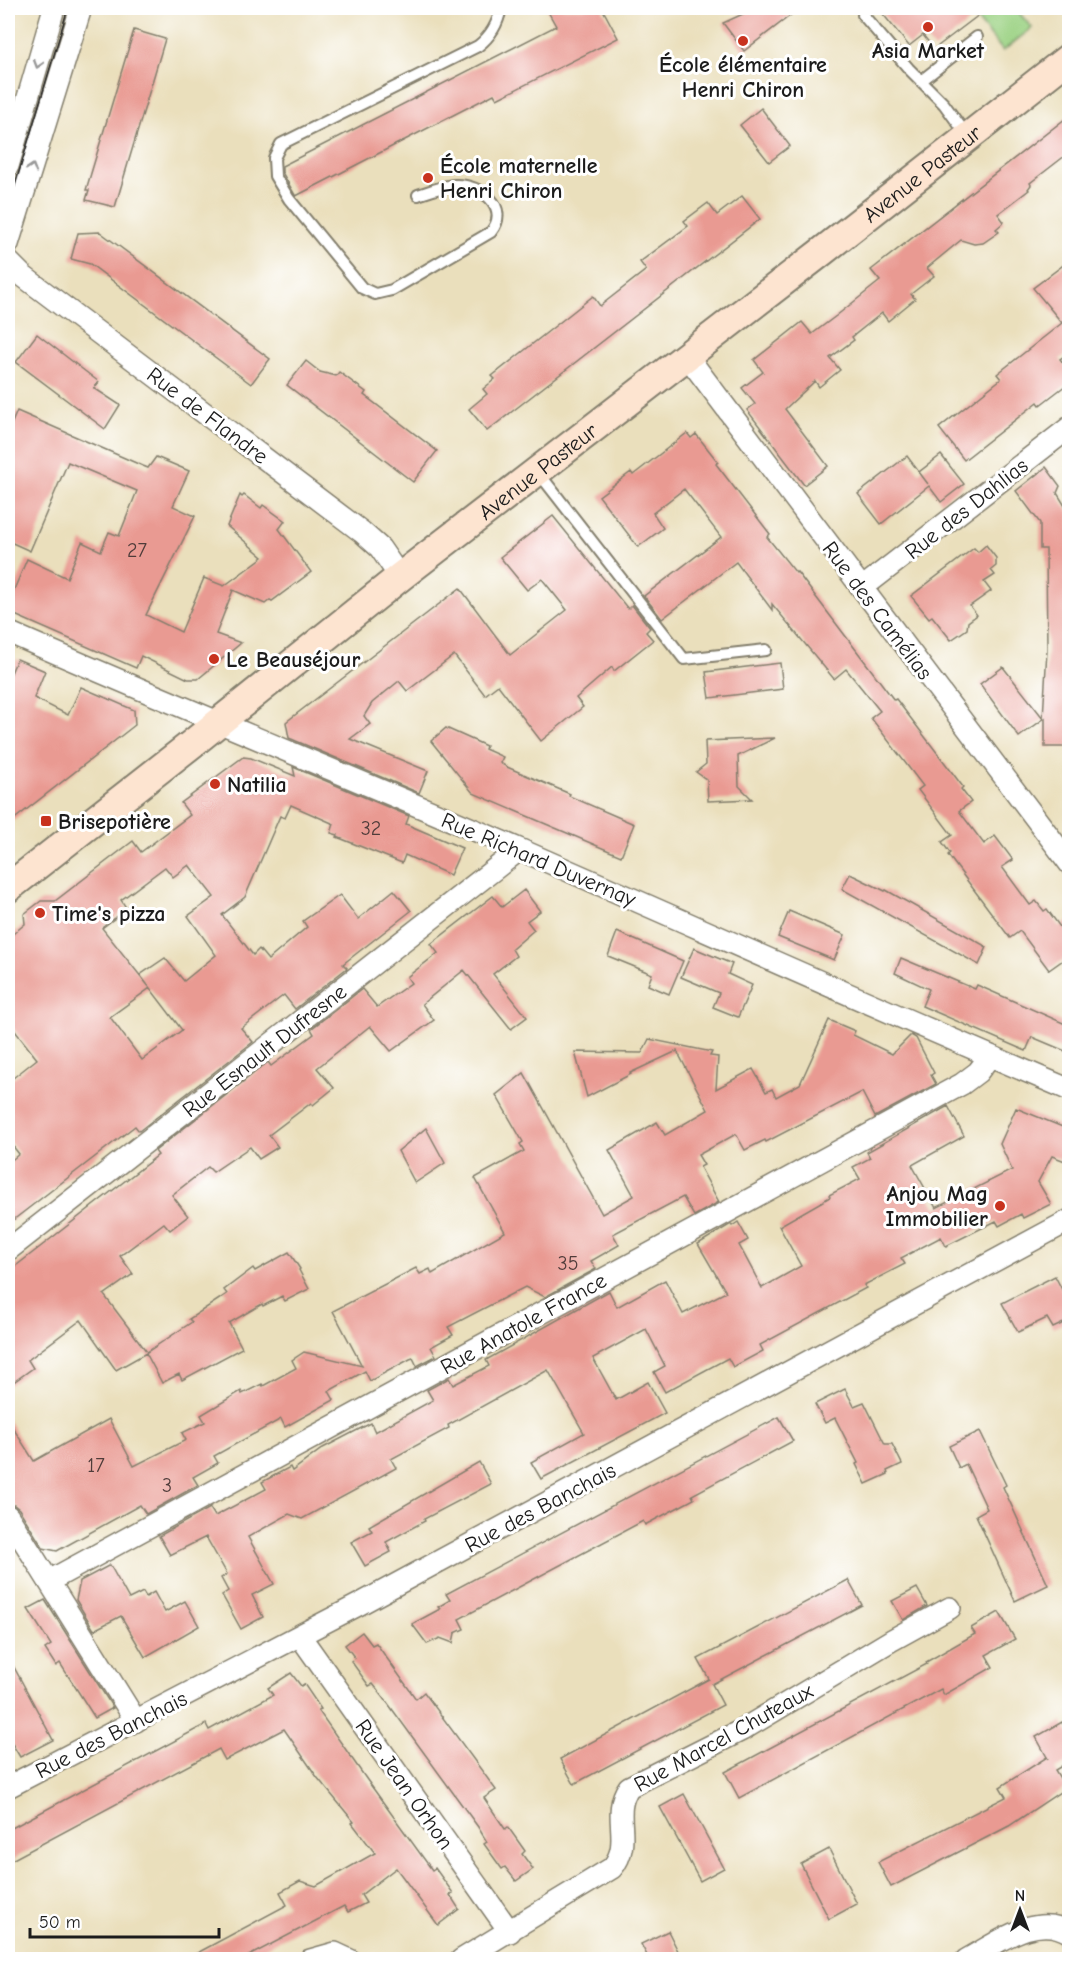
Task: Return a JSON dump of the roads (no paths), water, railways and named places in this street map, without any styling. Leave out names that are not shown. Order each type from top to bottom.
[{"type":"main road","name":"Avenue Pasteur","points":[[8,888],[400,577],[1070,57]]},
{"type":"street","points":[[8,166],[54,8]]},
{"type":"street","points":[[8,244],[81,8]]},
{"type":"street","name":"Rue de Flandre","points":[[8,261],[23,276],[362,531],[380,548],[400,577]]},
{"type":"street","name":"Rue des Camélias","points":[[687,356],[1070,864]]},
{"type":"street","name":"Rue des Dahlias","points":[[862,588],[1070,427]]},
{"type":"street","name":"Rue Richard Duvernay","points":[[8,632],[519,850],[1070,1090]]},
{"type":"street","name":"Rue Esnault Dufresne","points":[[8,1250],[519,850]]},
{"type":"street","name":"Rue Anatole France","points":[[49,1581],[962,1084],[978,1072],[990,1056]]},
{"type":"street","name":"Rue des Banchais","points":[[8,1787],[300,1636],[1070,1220]]},
{"type":"street","points":[[8,1516],[136,1721]]},
{"type":"street","name":"Rue Marcel Chuteaux","points":[[461,1959],[510,1932],[612,1868],[620,1856],[623,1836],[620,1803],[628,1788],[742,1730],[950,1608]]},
{"type":"street","name":"Rue Jean Orhon","points":[[300,1636],[510,1932]]},
{"type":"street","points":[[966,1959],[1036,1925],[1050,1925],[1066,1931]]},
{"type":"street","points":[[310,1959],[335,1953],[350,1959]]},
{"type":"lane","points":[[418,195],[455,185],[468,186],[479,190],[497,206],[497,223],[490,232],[392,290],[375,294],[362,288],[289,199],[275,176],[274,158],[281,144],[478,46],[490,35],[501,8]]},
{"type":"lane","points":[[863,15],[944,104],[968,137]]},
{"type":"lane","points":[[921,81],[977,37]]},
{"type":"lane","points":[[537,472],[684,659],[766,650]]},
{"type":"tram line","points":[[8,209],[68,8]]},
{"type":"place","name":"Asia Market","points":[[928,27]]},
{"type":"place","name":"École élémentaire Henri Chiron","points":[[743,41]]},
{"type":"place","name":"École maternelle Henri Chiron","points":[[428,178]]},
{"type":"place","name":"Le Beauséjour","points":[[214,659]]},
{"type":"place","name":"Natilia","points":[[215,784]]},
{"type":"place","name":"Brisepotière","points":[[46,821]]},
{"type":"place","name":"Time's pizza","points":[[40,913]]},
{"type":"place","name":"Anjou Mag Immobilier","points":[[1000,1206]]}]
